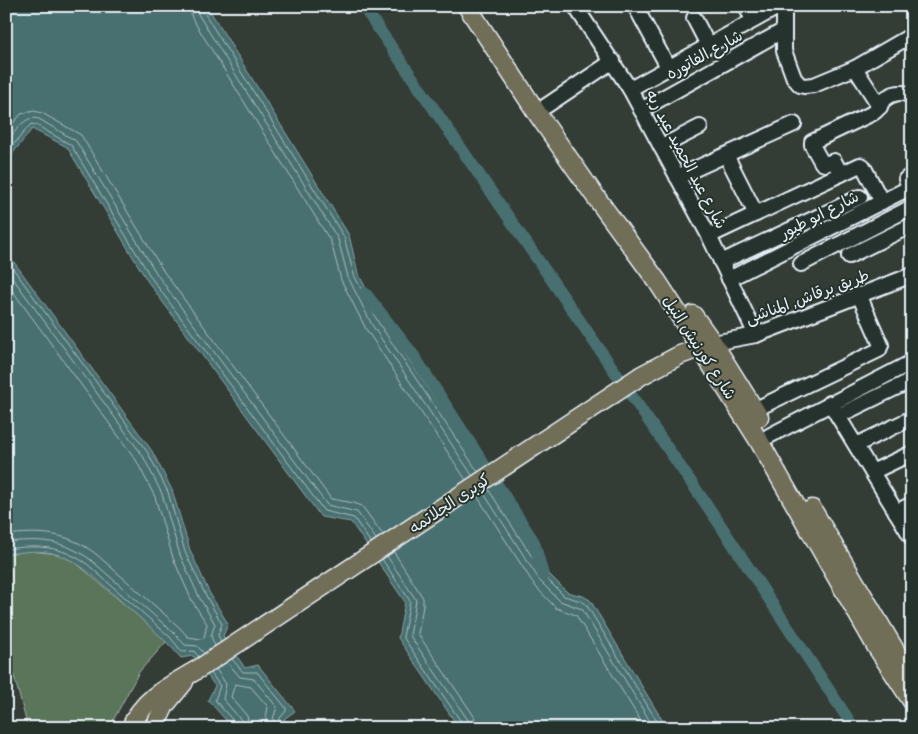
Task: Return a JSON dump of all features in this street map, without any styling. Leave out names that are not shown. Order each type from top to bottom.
[{"type":"main road","name":"شارع كورنيش النيل","points":[[467,6],[595,196],[754,410],[769,436],[796,493],[882,643],[912,701]]},
{"type":"main road","name":"شارع كورنيش النيل","points":[[480,6],[706,345],[759,441],[796,493]]},
{"type":"main road","name":"كوبرى الجلاتمه","points":[[195,670],[634,380],[661,364],[706,345]]},
{"type":"main road","name":"شارع كورنيش النيل","points":[[882,643],[906,657],[912,679]]},
{"type":"main road","points":[[131,728],[144,707],[161,690],[195,670]]},
{"type":"main road","points":[[154,728],[165,705],[195,670]]},
{"type":"street","name":"شارع عبد الحميد عبد ربه","points":[[575,6],[630,89],[709,236],[756,335]]},
{"type":"street","points":[[635,6],[668,67]]},
{"type":"street","points":[[746,6],[754,20]]},
{"type":"street","points":[[630,89],[780,6]]},
{"type":"street","points":[[784,6],[784,51],[794,78],[800,85],[814,85],[856,68],[912,35]]},
{"type":"street","points":[[694,18],[708,45]]},
{"type":"street","name":"شارع الفاتوره","points":[[641,110],[784,30]]},
{"type":"street","points":[[546,106],[612,62]]},
{"type":"street","points":[[856,68],[880,107]]},
{"type":"street","points":[[841,174],[834,161],[825,164],[822,162],[812,142],[873,113],[885,99],[900,93],[908,94],[912,97]]},
{"type":"street","points":[[677,177],[794,124]]},
{"type":"street","points":[[661,147],[700,127]]},
{"type":"street","points":[[726,155],[756,214]]},
{"type":"street","points":[[709,236],[858,165],[862,165],[882,202]]},
{"type":"street","name":"شارع ابو طيور","points":[[729,279],[908,189],[906,178],[912,175]]},
{"type":"street","points":[[721,262],[860,197]]},
{"type":"street","points":[[801,264],[912,207]]},
{"type":"street","points":[[849,256],[912,225]]},
{"type":"street","name":"طريق برقاش, المناشى","points":[[706,345],[756,335],[912,275]]},
{"type":"street","points":[[754,410],[878,350],[881,345],[859,295]]},
{"type":"street","points":[[769,436],[912,362]]},
{"type":"street","points":[[838,416],[912,380]]},
{"type":"street","points":[[830,403],[896,512],[910,531]]},
{"type":"street","points":[[856,446],[912,418]]},
{"type":"street","points":[[872,472],[912,453]]},
{"type":"street","points":[[896,512],[912,504]]},
{"type":"green space","points":[[29,551],[57,554],[75,562],[167,641],[139,672],[109,728],[28,728],[6,646],[6,554]]},
{"type":"water","points":[[6,6],[207,6],[349,235],[358,273],[382,319],[549,574],[567,592],[590,600],[667,728],[459,728],[398,638],[405,602],[351,522],[321,517],[148,282],[67,147],[32,129],[13,153],[6,179]]},
{"type":"water","points":[[6,251],[152,451],[172,490],[190,550],[209,592],[228,624],[223,636],[245,668],[258,665],[295,711],[284,719],[290,728],[233,728],[208,700],[215,686],[193,656],[181,658],[160,636],[91,574],[74,562],[50,552],[31,551],[6,554]]},
{"type":"waterway","points":[[363,6],[717,520],[854,728]]},
{"type":"waterway","points":[[365,293],[414,356],[534,542],[543,575]]}]
